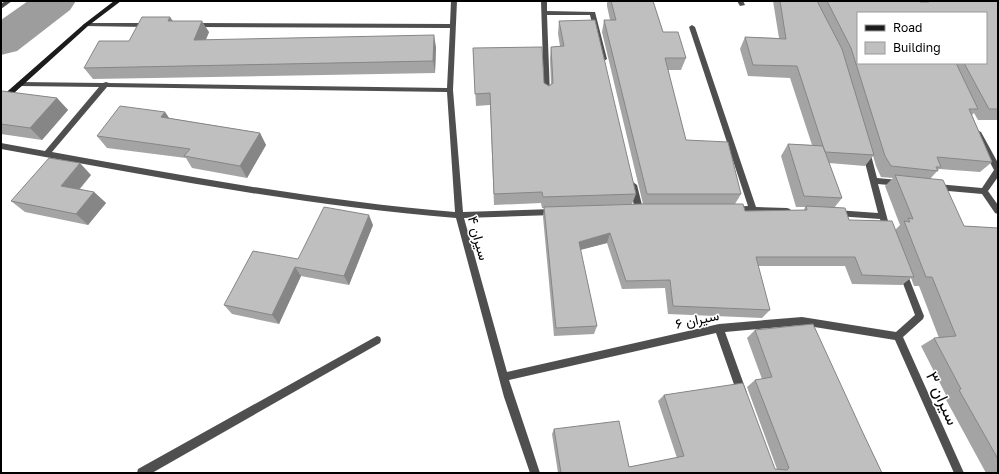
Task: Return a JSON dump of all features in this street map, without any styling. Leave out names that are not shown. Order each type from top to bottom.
[{"type":"main road","points":[[1,101],[86,25],[118,1]]},
{"type":"street","points":[[1,7],[9,1]]},
{"type":"street","name":"سیران ۴","points":[[454,1],[450,90],[459,215],[509,397],[535,473]]},
{"type":"street","points":[[544,1],[547,95]]},
{"type":"street","points":[[545,13],[593,13],[605,66]]},
{"type":"street","points":[[86,25],[158,25]]},
{"type":"street","points":[[190,26],[452,26]]},
{"type":"street","points":[[692,27],[753,209]]},
{"type":"street","points":[[19,84],[106,84],[450,90]]},
{"type":"street","points":[[47,154],[106,84]]},
{"type":"street","points":[[978,130],[998,171],[984,191]]},
{"type":"street","points":[[863,143],[875,181],[882,216],[888,230]]},
{"type":"street","points":[[1,146],[241,188],[393,210],[459,215],[561,211]]},
{"type":"street","points":[[632,179],[639,209]]},
{"type":"street","points":[[875,181],[906,184]]},
{"type":"street","points":[[929,186],[984,191],[998,210]]},
{"type":"street","points":[[722,209],[798,211]]},
{"type":"street","points":[[829,213],[882,216]]},
{"type":"street","points":[[898,336],[920,316],[901,266]]},
{"type":"street","name":"سیران ۶","points":[[504,377],[718,328],[802,321],[898,336]]},
{"type":"street","points":[[718,328],[745,401]]},
{"type":"street","name":"سیران ۳","points":[[898,336],[959,473]]},
{"type":"street","points":[[142,473],[377,340]]},
{"type":"building","points":[[611,1],[653,1],[663,32],[678,32],[686,58],[665,58],[686,140],[728,142],[741,194],[647,194],[604,20],[616,20]]},
{"type":"building","points":[[780,1],[817,1],[842,49],[874,155],[825,152],[797,66],[753,65],[745,37],[786,39]]},
{"type":"building","points":[[827,1],[997,1],[998,109],[989,109],[965,64],[987,64],[987,12],[857,12],[857,64],[956,64],[978,109],[969,109],[992,162],[937,157],[941,167],[936,167],[938,171],[891,166],[885,156],[851,48]]},
{"type":"building","points":[[142,17],[170,17],[168,21],[202,21],[194,40],[434,35],[433,61],[84,68],[99,41],[129,41]]},
{"type":"building","points":[[595,20],[636,194],[543,197],[542,192],[494,194],[490,93],[475,94],[473,48],[542,47],[544,83],[549,86],[553,83],[551,47],[564,46],[559,21]]},
{"type":"building","points":[[2,91],[57,98],[30,128],[1,124]]},
{"type":"building","points":[[120,106],[165,112],[161,117],[260,133],[240,166],[184,156],[190,149],[97,136]]},
{"type":"building","points":[[788,144],[823,146],[842,198],[804,196]]},
{"type":"building","points":[[49,158],[80,163],[61,186],[94,192],[76,214],[11,201]]},
{"type":"building","points":[[895,175],[943,180],[964,226],[998,228],[998,459],[959,390],[961,389],[934,338],[956,336],[932,277],[926,277],[904,221],[910,222],[908,218],[913,219]]},
{"type":"building","points":[[643,204],[743,204],[745,211],[807,210],[806,206],[845,208],[849,220],[892,221],[914,277],[862,275],[855,257],[756,257],[770,310],[673,306],[670,280],[626,281],[610,233],[579,242],[597,326],[556,328],[544,207]]},
{"type":"building","points":[[324,207],[369,215],[344,276],[295,267],[272,315],[224,305],[253,251],[298,259]]},
{"type":"building","points":[[813,324],[882,473],[561,473],[554,429],[619,421],[629,467],[684,456],[664,395],[743,383],[775,469],[787,470],[789,468],[755,380],[772,377],[755,330]]},
{"type":"waterway","points":[[1,41],[55,1]]}]
